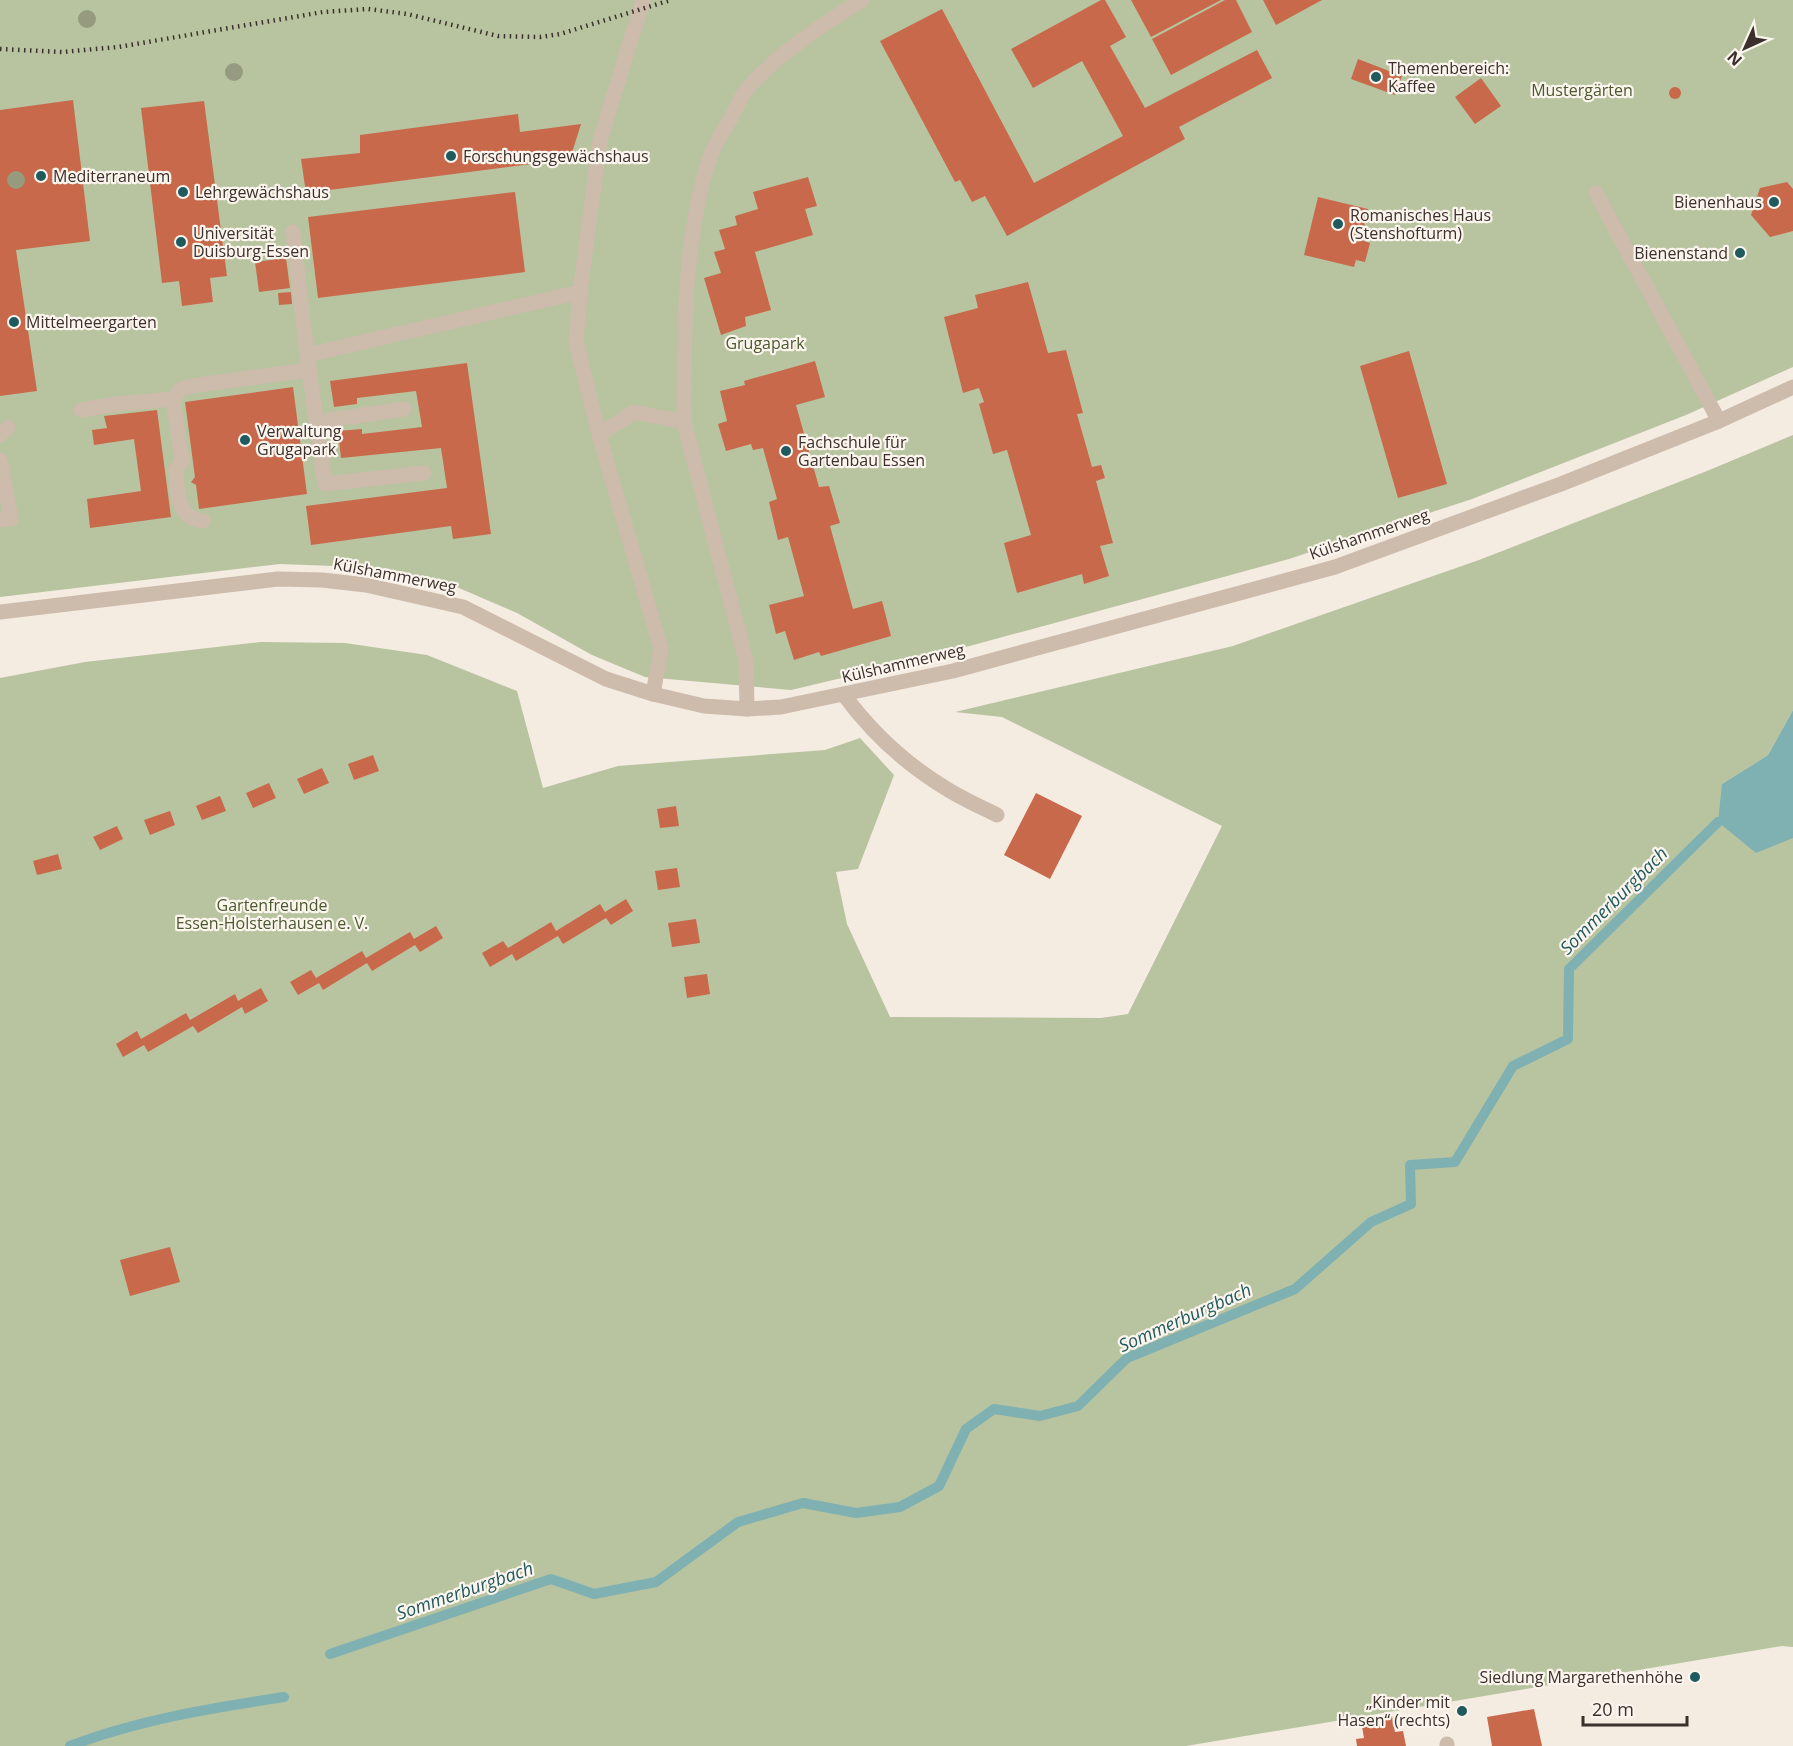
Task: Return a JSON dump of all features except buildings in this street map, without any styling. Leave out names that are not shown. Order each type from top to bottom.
[{"type":"street","points":[[643,0],[600,140],[580,292],[576,342],[599,435],[661,649],[653,694]]},
{"type":"street","points":[[747,708],[746,661],[684,422],[684,361],[690,265],[697,209],[711,153],[745,91],[779,58],[862,0]]},
{"type":"street","points":[[1596,193],[1719,421]]},
{"type":"street","points":[[293,232],[325,484],[424,473]]},
{"type":"street","points":[[81,410],[116,404],[173,399],[181,389],[308,363],[580,292]]},
{"type":"street","name":"Külshammerweg","points":[[0,612],[278,579],[322,580],[366,585],[463,607],[606,679],[653,694],[704,706],[781,707],[953,671],[1335,567],[1561,484],[1719,421],[1793,387]]},
{"type":"street","points":[[173,399],[182,461],[176,470],[181,508],[194,520],[203,521]]},
{"type":"street","points":[[316,422],[404,410]]},
{"type":"street","points":[[599,435],[634,412],[684,422]]},
{"type":"street","points":[[0,460],[11,519],[0,520]]},
{"type":"street","points":[[844,695],[859,715],[897,754],[948,790],[997,815]]},
{"type":"green space","name":"Grugapark","points":[[0,0],[1793,0],[1793,367],[1686,415],[1472,499],[1289,559],[922,659],[791,690],[645,677],[592,655],[517,613],[452,585],[362,567],[280,564],[0,597]]},
{"type":"green space","name":"Gartenfreunde Essen-Holsterhausen e. V.","points":[[1793,435],[1793,710],[1768,755],[1722,784],[1790,838],[1793,838],[1793,1647],[1782,1646],[1186,1746],[0,1746],[0,678],[85,662],[261,642],[345,643],[427,655],[517,691],[543,788],[618,766],[825,750],[860,738],[894,775],[858,869],[836,872],[847,924],[890,1017],[1101,1018],[1128,1014],[1222,826],[1002,717],[955,712],[1233,646],[1479,560]]},
{"type":"water","points":[[1793,710],[1793,838],[1756,853],[1718,822],[1722,784],[1768,755]]},
{"type":"waterway","name":"Sommerburgbach","points":[[330,1654],[551,1579],[594,1594],[656,1582],[738,1522],[803,1503],[856,1513],[900,1507],[939,1486],[966,1429],[994,1409],[1040,1416],[1078,1406],[1127,1358],[1295,1289],[1371,1222],[1411,1204],[1410,1165],[1455,1162],[1513,1066],[1568,1039],[1569,969],[1718,822]]},
{"type":"waterway","name":"Sommerburgbach","points":[[70,1746],[148,1722],[202,1710],[284,1697]]},
{"type":"railway","points":[[0,49],[62,52],[118,47],[323,12],[368,9],[407,14],[498,36],[540,37],[560,34],[671,0]]},
{"type":"place","name":"Themenbereich: Kaffee","points":[[1376,77]]},
{"type":"place","name":"Forschungsgewächshaus","points":[[451,156]]},
{"type":"place","name":"Mediterraneum","points":[[41,176]]},
{"type":"place","name":"Lehrgewächshaus","points":[[183,192]]},
{"type":"place","name":"Bienenhaus","points":[[1774,202]]},
{"type":"place","name":"Romanisches Haus (Stenshofturm)","points":[[1338,224]]},
{"type":"place","name":"Universität Duisburg-Essen","points":[[181,242]]},
{"type":"place","name":"Bienenstand","points":[[1740,253]]},
{"type":"place","name":"Mittelmeergarten","points":[[14,322]]},
{"type":"place","name":"Verwaltung Grugapark","points":[[245,440]]},
{"type":"place","name":"Fachschule für Gartenbau Essen","points":[[786,451]]},
{"type":"place","name":"Siedlung Margarethenhöhe","points":[[1695,1677]]},
{"type":"place","name":"„Kinder mit Hasen“ (rechts)","points":[[1462,1711]]},
{"type":"park label","name":"Mustergärten","points":[[1582,90]]}]
